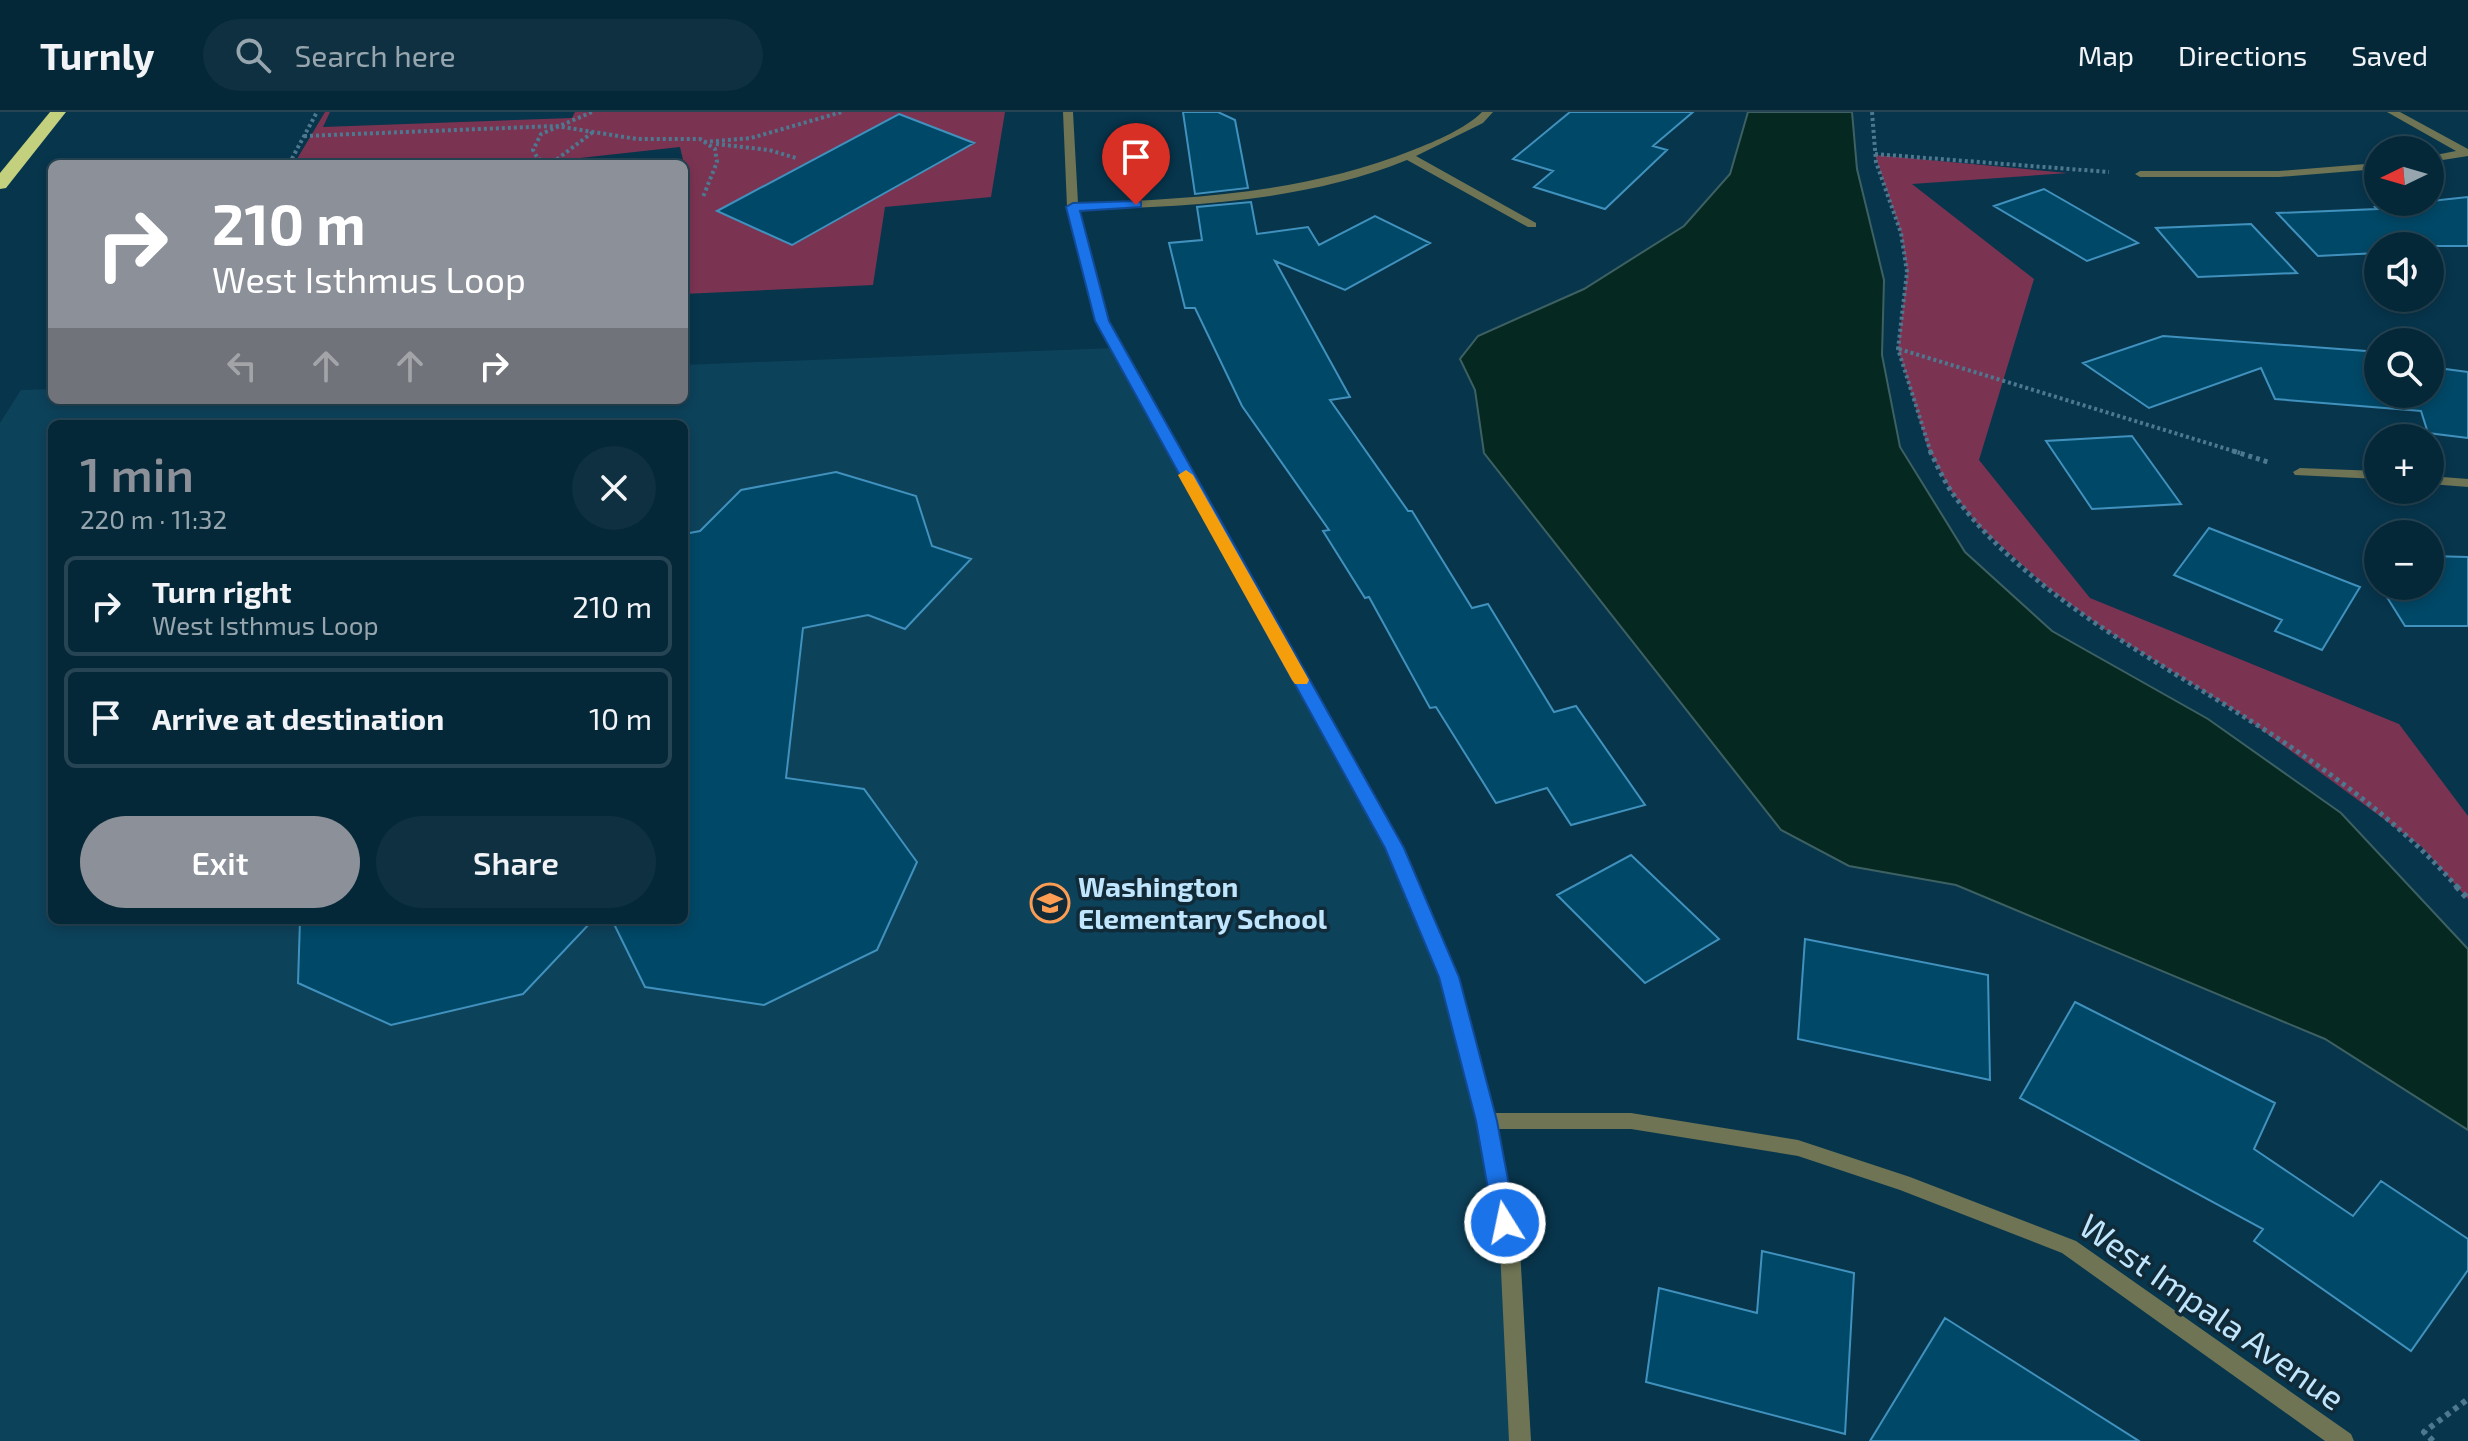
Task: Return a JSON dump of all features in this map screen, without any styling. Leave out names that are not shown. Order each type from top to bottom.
[{"type":"highway","points":[[0,184],[58,112]]},
{"type":"street","points":[[1068,112],[1073,207],[1102,321],[1114,348],[1394,848],[1449,977],[1486,1121],[1510,1249],[1520,1441]]},
{"type":"street","points":[[1073,207],[1254,197],[1318,186],[1411,158],[1479,121],[1488,112]]},
{"type":"street","points":[[2392,112],[2467,152]]},
{"type":"street","points":[[2444,156],[2467,152]]},
{"type":"street","points":[[1411,158],[1532,225]]},
{"type":"street","points":[[2140,174],[2279,174],[2364,167]]},
{"type":"street","points":[[2300,472],[2364,474]]},
{"type":"street","points":[[2444,481],[2468,483]]},
{"type":"street","name":"West Impala Avenue","points":[[1486,1121],[1631,1121],[1798,1148],[1903,1183],[2069,1247],[2343,1441]]},
{"type":"path","points":[[291,160],[317,112]]},
{"type":"path","points":[[542,160],[533,150],[541,134],[592,112]]},
{"type":"path","points":[[703,142],[751,138],[842,112]]},
{"type":"path","points":[[1872,112],[1875,154],[1901,233],[1907,272],[1898,349],[1928,448],[1951,491],[1979,526],[2046,586],[2104,629],[2239,713],[2336,780],[2423,848],[2468,899]]},
{"type":"path","points":[[304,136],[556,126],[637,139],[673,137],[769,150],[796,158]]},
{"type":"path","points":[[556,160],[593,132]]},
{"type":"path","points":[[703,142],[715,149],[717,162],[703,197]]},
{"type":"path","points":[[1875,154],[2140,174]]},
{"type":"path","points":[[373,160],[399,160]]},
{"type":"path","points":[[1898,349],[2300,472]]},
{"type":"path","points":[[2433,1441],[2424,1432],[2468,1399]]},
{"type":"shaded area","points":[[325,112],[330,112],[323,127],[572,118],[575,112],[1005,112],[991,197],[885,207],[873,285],[688,294],[688,160],[683,160],[680,147],[571,159],[296,160]],"holes":[[[899,114],[973,144],[792,245],[717,211]]]},
{"type":"shaded area","points":[[1748,112],[1852,112],[1857,169],[1884,280],[1882,355],[1900,447],[1965,552],[2052,631],[2208,719],[2341,813],[2468,949],[2468,1130],[2325,1039],[1956,885],[1849,866],[1781,830],[1484,453],[1475,390],[1460,359],[1478,336],[1584,289],[1684,226],[1730,174]]},
{"type":"shaded area","points":[[1875,155],[2068,173],[1912,184],[2034,279],[1979,460],[2090,598],[2399,724],[2468,816],[2468,899],[2422,847],[2239,713],[2104,629],[2046,586],[1979,526],[1951,491],[1928,448],[1898,349],[1907,271],[1901,233]]},
{"type":"shaded area","name":"Washington Elementary School","points":[[1114,348],[1394,848],[1449,977],[1510,1249],[1520,1441],[0,1441],[0,423],[21,390],[48,389],[48,404],[688,404],[688,365]]},
{"type":"building","points":[[1183,112],[1218,112],[1235,120],[1248,188],[1195,194]]},
{"type":"building","points":[[1570,112],[1693,112],[1653,146],[1667,150],[1605,209],[1534,187],[1553,171],[1513,159]]},
{"type":"building","points":[[899,114],[974,143],[792,245],[717,211]]},
{"type":"building","points":[[2044,189],[2138,243],[2087,261],[1994,206]]},
{"type":"building","points":[[2468,197],[2468,246],[2444,246],[2444,232],[2364,232],[2364,254],[2318,256],[2277,213],[2364,210],[2364,216],[2444,216],[2444,200]]},
{"type":"building","points":[[1251,202],[1257,234],[1308,227],[1319,245],[1375,216],[1430,243],[1345,290],[1275,261],[1350,397],[1330,400],[1408,511],[1412,511],[1472,608],[1488,604],[1554,712],[1576,706],[1645,805],[1571,825],[1547,788],[1496,803],[1436,707],[1430,708],[1369,597],[1365,598],[1323,531],[1329,530],[1242,406],[1195,308],[1185,308],[1169,243],[1202,240],[1197,207]]},
{"type":"building","points":[[2251,224],[2297,273],[2198,277],[2156,228]]},
{"type":"building","points":[[2163,336],[2364,351],[2364,406],[2275,399],[2261,368],[2149,408],[2083,363]]},
{"type":"building","points":[[2444,369],[2468,372],[2468,438],[2444,435],[2444,424],[2425,424],[2421,411],[2384,408],[2444,408]]},
{"type":"building","points":[[2132,436],[2181,504],[2092,509],[2046,441]]},
{"type":"building","points":[[836,472],[916,496],[932,546],[971,559],[905,629],[868,615],[803,628],[786,778],[864,789],[917,862],[877,950],[764,1005],[645,987],[614,924],[688,924],[688,533],[700,531],[741,490]]},
{"type":"building","points":[[2209,528],[2360,587],[2322,650],[2275,631],[2282,620],[2174,575]]},
{"type":"building","points":[[2444,556],[2468,557],[2468,626],[2405,626],[2389,600],[2444,600]]},
{"type":"building","points":[[1631,855],[1719,939],[1645,983],[1557,895]]},
{"type":"building","points":[[300,924],[589,924],[523,994],[391,1025],[298,983]]},
{"type":"building","points":[[1805,939],[1988,975],[1990,1080],[1798,1039]]},
{"type":"building","points":[[2075,1002],[2275,1103],[2254,1149],[2353,1216],[2381,1181],[2468,1239],[2468,1270],[2411,1351],[2254,1241],[2263,1229],[2020,1098]]},
{"type":"building","points":[[1762,1251],[1854,1273],[1845,1434],[1646,1382],[1659,1288],[1757,1313]]},
{"type":"building","points":[[1945,1318],[2139,1441],[1870,1441]]},
{"type":"slow traffic","points":[[1186,475],[1301,680]]},
{"type":"place","name":"Washington Elementary School","points":[[1050,903]]},
{"type":"route","points":[[1136,205],[1073,207],[1102,321],[1114,348],[1394,848],[1449,977],[1475,1071],[1505,1223]]}]
